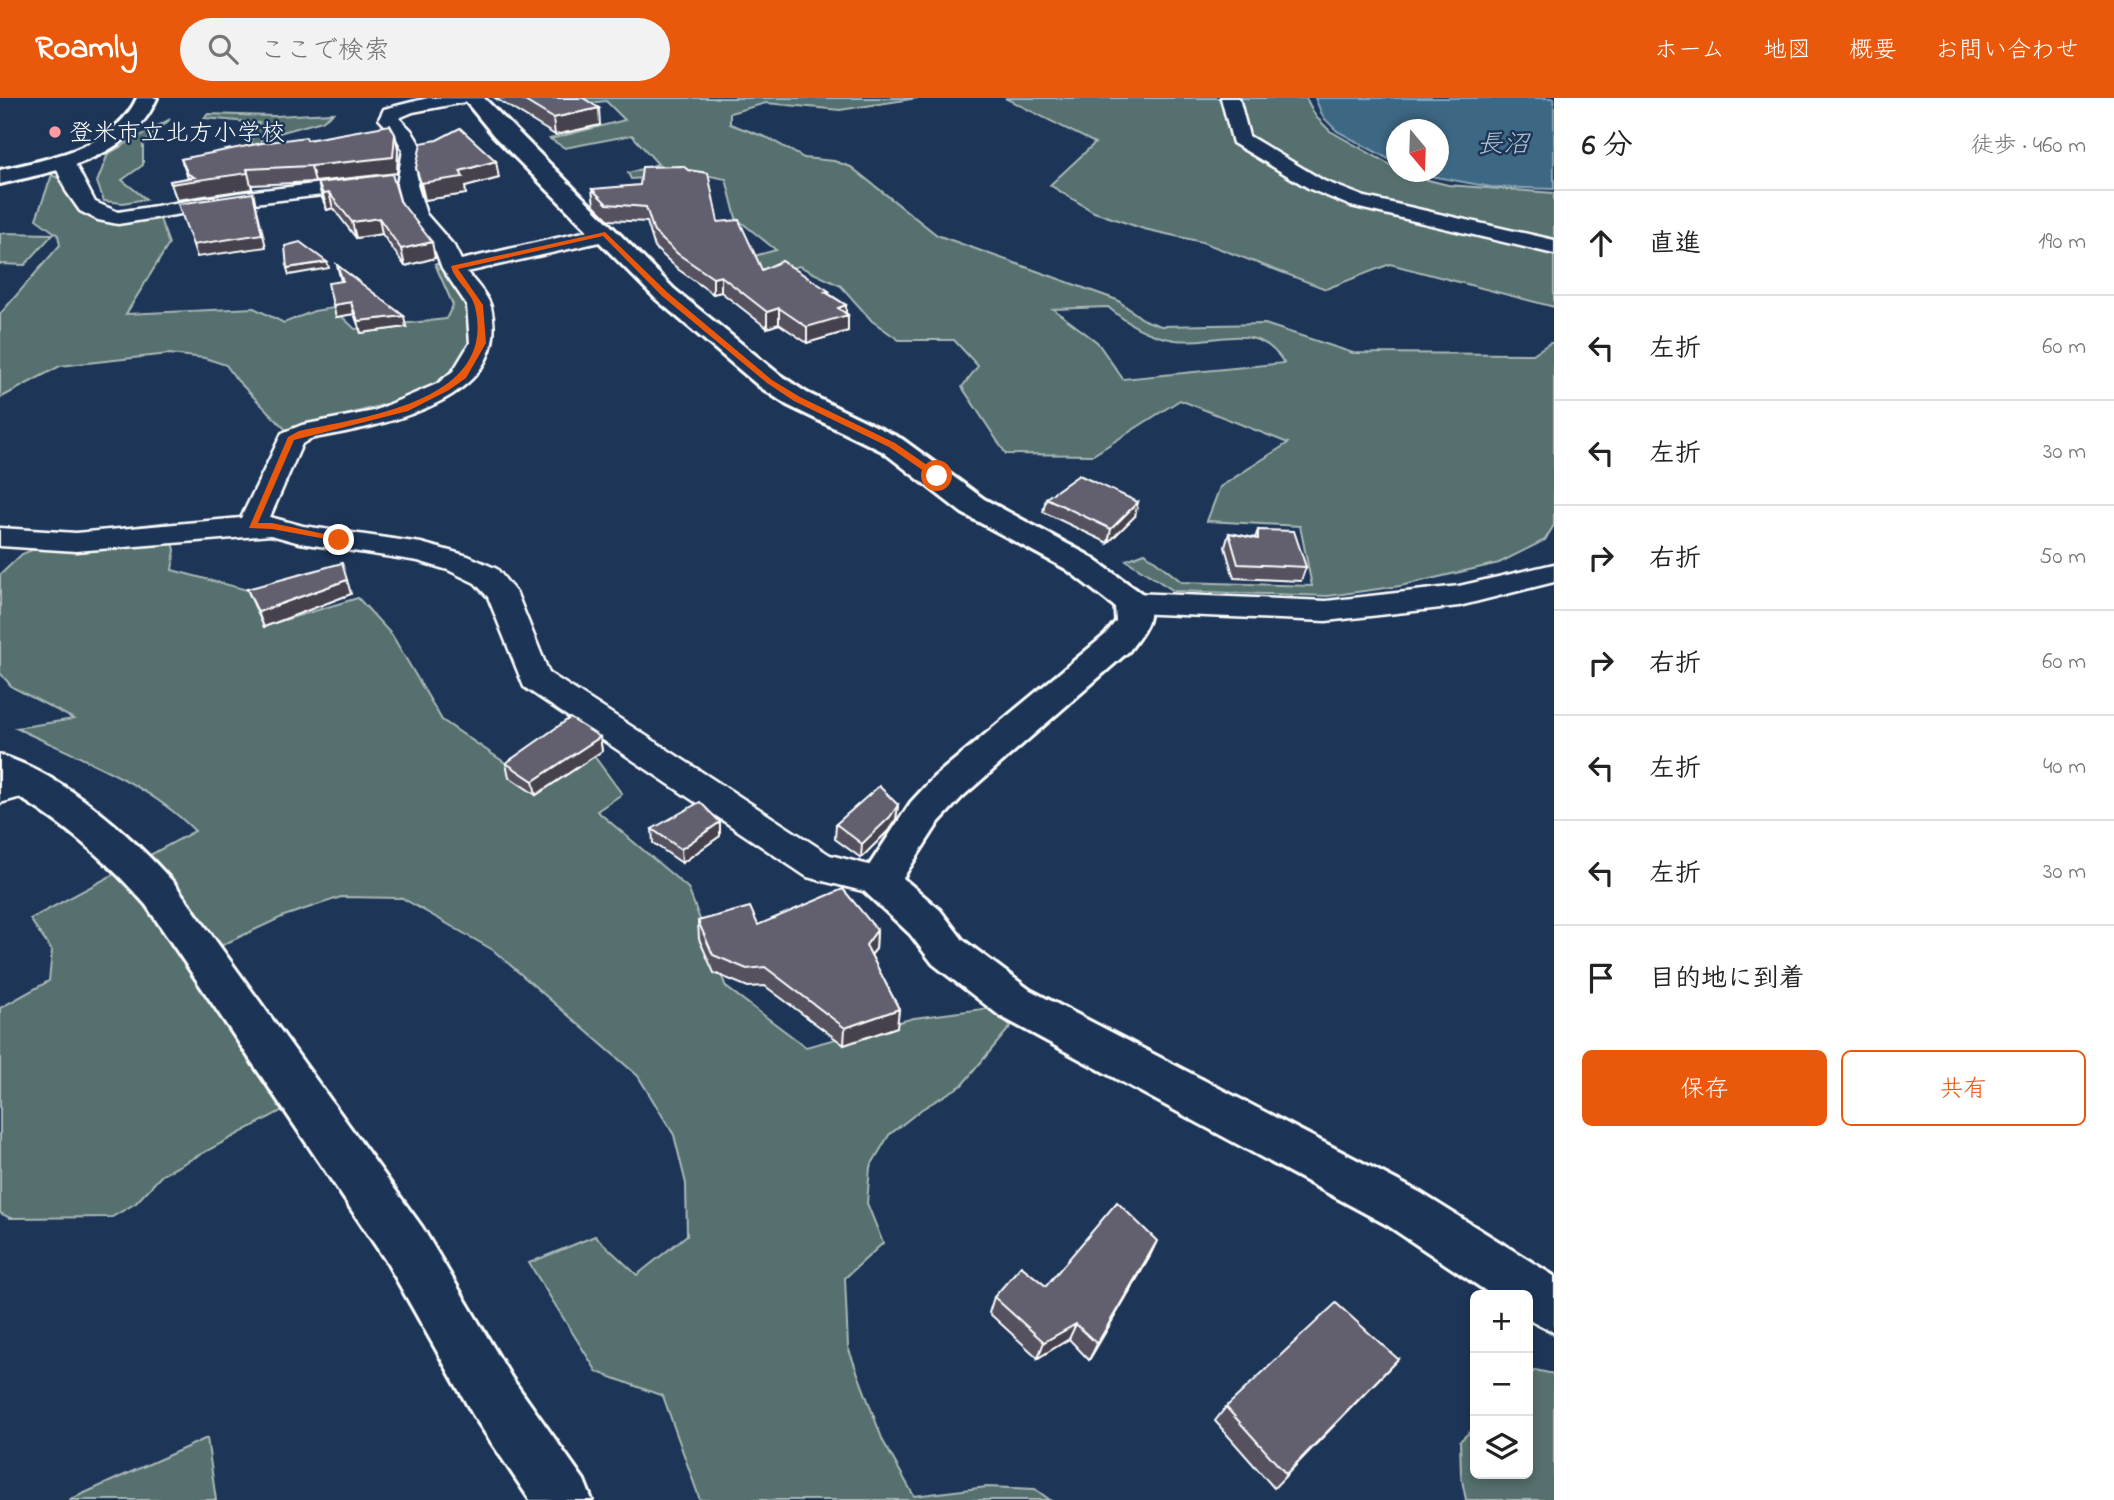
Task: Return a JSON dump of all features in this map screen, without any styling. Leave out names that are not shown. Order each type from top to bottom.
[{"type":"street","points":[[0,177],[63,160],[120,134],[140,116],[147,98]]},
{"type":"street","points":[[252,526],[291,439],[302,433],[381,417],[405,409],[446,389],[463,376],[482,343],[479,305],[453,268],[446,251],[416,215],[407,180],[413,150],[404,134],[389,118],[391,113],[422,104],[458,98]]},
{"type":"street","points":[[472,98],[665,294],[769,382],[797,399],[892,445],[973,506],[1077,562],[1132,603],[1326,611],[1459,596],[1554,573]]},
{"type":"street","points":[[1230,98],[1240,139],[1329,191],[1378,208],[1492,231],[1554,247]]},
{"type":"street","points":[[63,160],[87,208],[100,216],[118,218],[238,199],[407,180]]},
{"type":"street","points":[[453,268],[605,234]]},
{"type":"street","points":[[0,537],[76,542],[272,526],[300,534],[421,552],[458,563],[486,576],[502,594],[536,679],[820,867],[879,881],[925,922],[948,952],[1014,1003],[1404,1209],[1554,1306]]},
{"type":"street","points":[[879,881],[925,812],[948,787],[1117,643],[1133,622],[1132,603]]},
{"type":"street","points":[[9,781],[103,838],[139,869],[160,894],[404,1244],[492,1396],[564,1500]]},
{"type":"green space","points":[[582,98],[918,98],[840,110],[766,103],[730,113],[730,124],[768,138],[804,158],[834,161],[851,167],[937,235],[1117,300],[1144,320],[1161,326],[1265,324],[1353,353],[1533,354],[1554,343],[1554,525],[1545,540],[1499,563],[1400,586],[1328,596],[1174,591],[1126,560],[1145,553],[1182,582],[1312,586],[1300,526],[1207,521],[1220,487],[1288,443],[1180,400],[1093,455],[1006,454],[962,387],[978,366],[954,340],[899,340],[872,321],[841,286],[799,266],[753,280],[732,262],[776,250],[736,218],[726,179],[700,174],[631,179],[628,173],[658,164],[632,135],[565,148],[550,139],[625,120],[606,101],[589,103]],"holes":[[[1108,307],[1131,324],[1165,338],[1191,341],[1249,338],[1273,350],[1284,363],[1123,379],[1097,342],[1053,309]]]},
{"type":"green space","points":[[1005,98],[1306,98],[1316,117],[1330,131],[1386,162],[1386,182],[1436,182],[1554,193],[1554,307],[1390,264],[1326,289],[1202,242],[1144,229],[1094,212],[1050,185],[1095,143]]},
{"type":"green space","points":[[333,113],[322,121],[261,138],[263,158],[240,150],[252,143],[250,132],[259,123],[204,118],[208,114],[275,116]]},
{"type":"green space","points":[[170,119],[143,145],[143,165],[122,180],[146,199],[123,203],[104,201],[97,182],[108,154]]},
{"type":"green space","points":[[52,175],[68,183],[75,204],[90,213],[113,214],[156,208],[169,244],[126,314],[254,308],[284,323],[314,311],[333,308],[355,329],[446,319],[453,305],[435,264],[460,264],[469,277],[472,336],[463,360],[444,383],[405,399],[287,431],[237,380],[226,365],[205,358],[169,354],[60,366],[0,398],[0,314],[60,245],[58,235],[36,219]]},
{"type":"green space","points":[[0,233],[53,234],[25,265],[0,264]]},
{"type":"green space","points":[[168,522],[175,550],[172,570],[255,592],[274,623],[358,598],[392,635],[442,720],[538,785],[594,756],[622,794],[597,811],[688,888],[726,987],[806,1047],[914,1018],[990,1008],[1011,1026],[962,1085],[922,1109],[889,1135],[870,1167],[867,1203],[883,1243],[845,1278],[848,1347],[883,1441],[914,1496],[987,1487],[1035,1489],[1050,1500],[700,1500],[663,1396],[597,1372],[529,1263],[595,1236],[637,1275],[687,1235],[686,1184],[674,1135],[638,1076],[493,950],[402,898],[341,897],[284,916],[214,949],[307,1097],[162,1175],[136,1203],[112,1217],[10,1218],[0,1213],[0,1008],[49,981],[52,951],[30,919],[195,831],[155,798],[133,785],[87,760],[16,728],[74,719],[12,687],[0,673],[0,575],[22,554],[72,534]]},
{"type":"green space","points":[[1535,1370],[1554,1374],[1554,1500],[1466,1500],[1461,1475],[1460,1441],[1470,1432],[1470,1479],[1533,1479]]},
{"type":"green space","points":[[207,1438],[216,1500],[69,1500]]},
{"type":"water","name":"長沼","points":[[1315,98],[1554,98],[1554,189],[1491,187],[1449,179],[1449,119],[1386,119],[1386,158],[1337,131],[1323,117]]},
{"type":"building","points":[[520,98],[583,98],[599,108],[553,118]]},
{"type":"building","points":[[390,125],[395,134],[393,157],[311,166],[247,169],[248,173],[171,184],[170,181],[194,177],[188,174],[181,159],[262,143],[306,137],[307,140]]},
{"type":"building","points":[[460,128],[496,161],[460,171],[463,177],[421,183],[416,168],[421,143],[437,140]]},
{"type":"building","points":[[683,166],[688,170],[708,173],[718,222],[739,220],[762,270],[782,261],[829,291],[825,292],[846,305],[838,308],[848,315],[807,327],[779,308],[767,312],[721,276],[713,278],[678,254],[654,232],[646,207],[607,204],[592,189],[640,185],[642,167]]},
{"type":"building","points":[[392,174],[400,201],[432,242],[401,249],[379,218],[352,222],[329,193],[323,194],[318,183]]},
{"type":"building","points":[[253,193],[262,234],[193,245],[178,204]]},
{"type":"building","points":[[300,242],[327,262],[287,268],[285,246]]},
{"type":"building","points":[[337,265],[404,316],[358,321],[351,302],[333,305],[328,283],[343,281]]},
{"type":"building","points":[[1079,475],[1138,502],[1111,529],[1046,498]]},
{"type":"building","points":[[1258,530],[1294,531],[1306,567],[1238,564],[1229,533],[1258,539]]},
{"type":"building","points":[[342,563],[347,580],[258,612],[247,589]]},
{"type":"building","points":[[570,718],[600,737],[533,781],[506,763]]},
{"type":"building","points":[[879,786],[898,805],[890,817],[862,844],[836,824]]},
{"type":"building","points":[[700,802],[720,822],[681,849],[652,829]]},
{"type":"building","points":[[843,889],[877,930],[866,945],[899,1009],[845,1028],[765,967],[747,969],[713,955],[698,921],[750,907],[758,925]]},
{"type":"building","points":[[1117,1202],[1157,1241],[1097,1344],[1076,1324],[1044,1342],[994,1297],[1021,1266],[1046,1286]]},
{"type":"building","points":[[1336,1303],[1398,1359],[1286,1474],[1226,1407]]},
{"type":"place","name":"登米市立北方小学校","points":[[55,132]]},
{"type":"route","points":[[339,540],[300,534],[272,526],[252,526],[291,439],[302,433],[381,417],[405,409],[446,389],[463,376],[482,343],[479,305],[453,268],[605,234],[665,294],[769,382],[827,414],[860,427],[937,476]]}]
